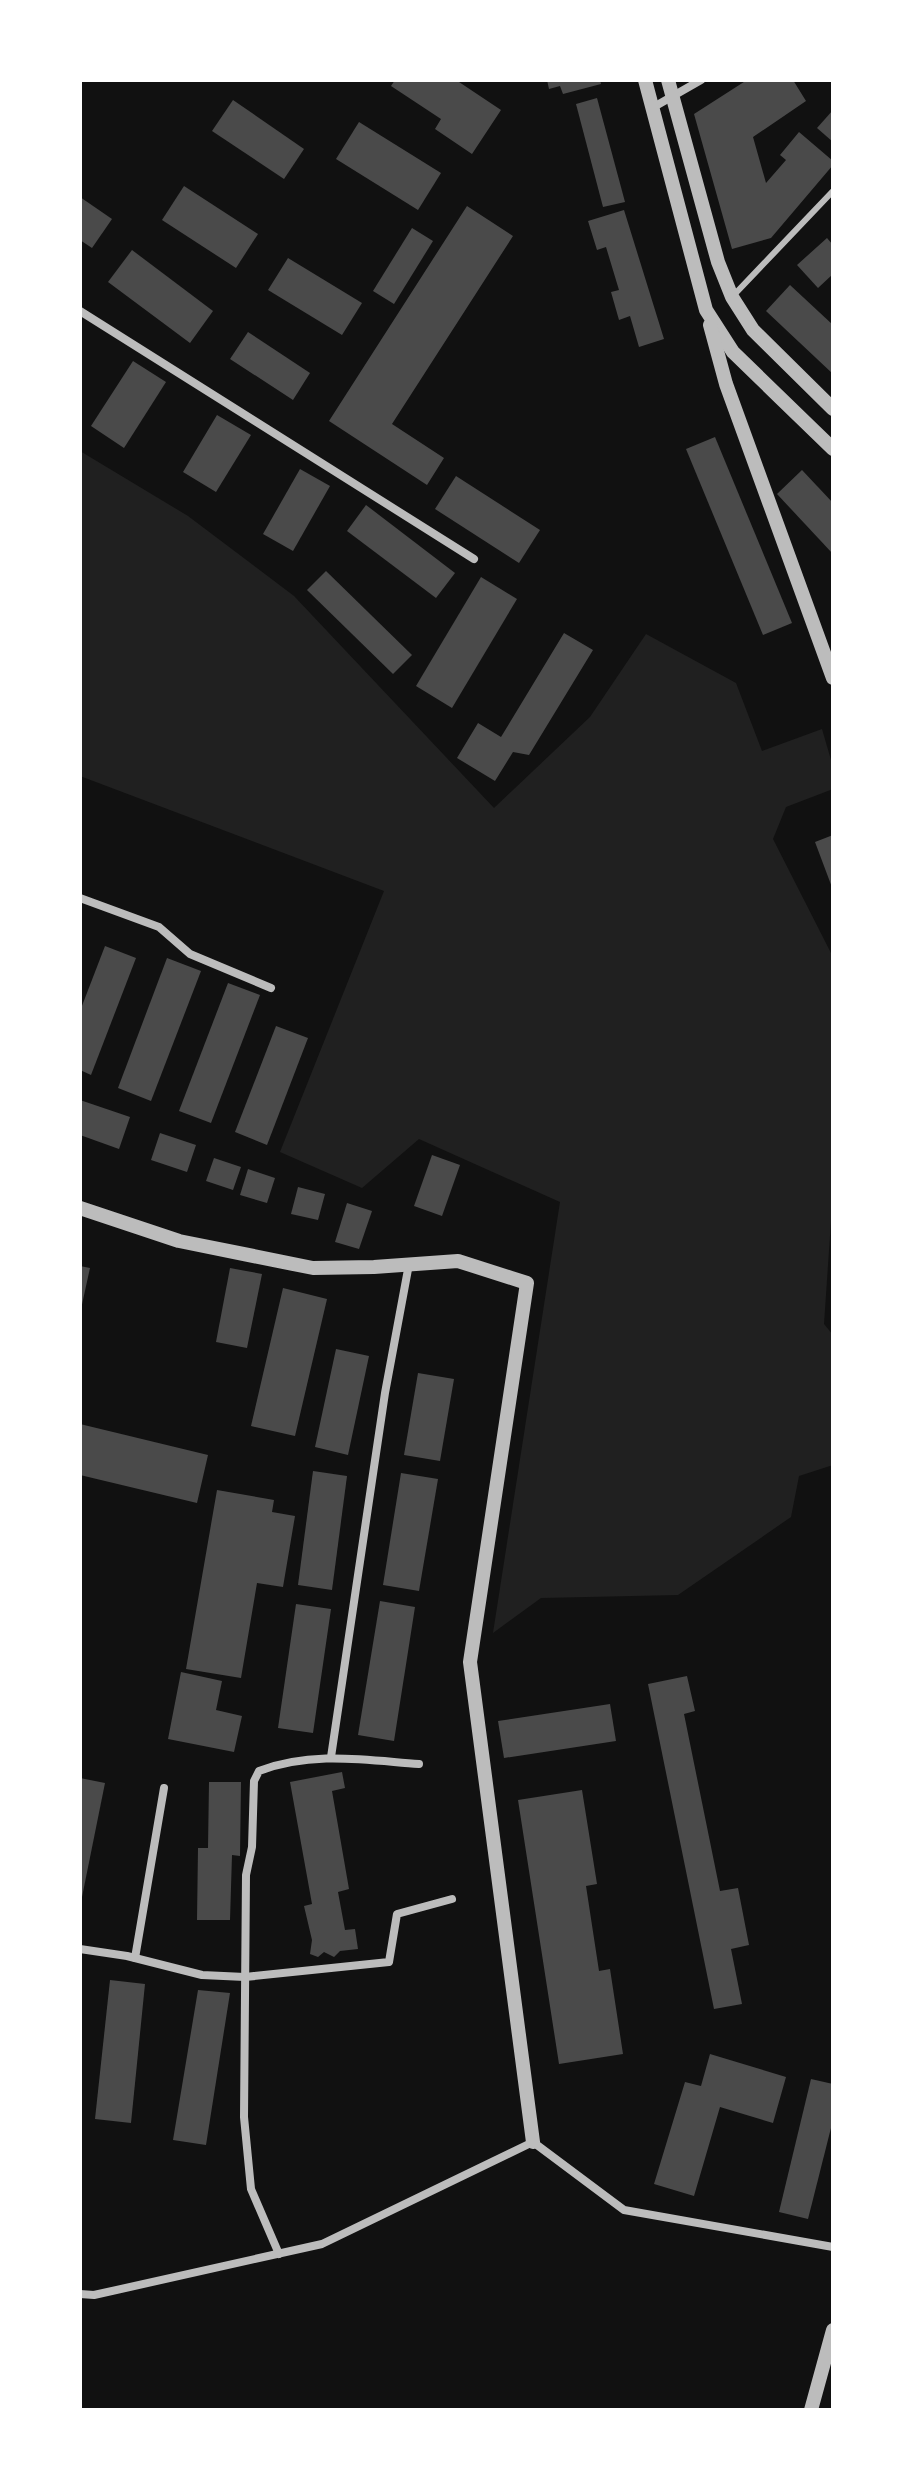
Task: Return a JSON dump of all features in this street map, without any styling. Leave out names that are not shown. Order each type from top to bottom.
[{"type":"street","points":[[645,80],[726,384],[833,678]]},
{"type":"street","points":[[668,80],[718,262],[732,297],[753,330],[833,409]]},
{"type":"street","points":[[652,108],[701,80]]},
{"type":"street","points":[[706,310],[733,352],[833,449]]},
{"type":"street","points":[[80,311],[474,559]]},
{"type":"street","points":[[80,898],[159,927],[190,954],[271,988]]},
{"type":"street","points":[[80,1208],[179,1241],[313,1268],[458,1261],[527,1283],[470,1662],[533,2142],[624,2210],[833,2247]]},
{"type":"street","points":[[331,1757],[385,1393],[409,1264]]},
{"type":"street","points":[[279,2254],[251,2189],[244,2117],[246,1875],[252,1847],[254,1781],[259,1771],[278,1764],[331,1757],[419,1764]]},
{"type":"street","points":[[135,1958],[164,1788]]},
{"type":"street","points":[[80,1949],[135,1958],[202,1975],[245,1977],[389,1962],[397,1914],[452,1899]]},
{"type":"street","points":[[80,2294],[94,2295],[322,2244],[533,2142]]},
{"type":"street","points":[[811,2410],[833,2330]]},
{"type":"lane","points":[[732,297],[833,191]]},
{"type":"shaded area","points":[[80,451],[188,516],[294,596],[494,808],[590,717],[646,634],[736,683],[762,751],[822,729],[833,767],[833,789],[786,807],[773,839],[833,957],[833,1192],[824,1324],[833,1335],[833,1465],[799,1476],[791,1517],[678,1595],[541,1598],[493,1633],[560,1202],[419,1139],[362,1188],[280,1152],[384,891],[80,776]]},
{"type":"building","points":[[395,80],[456,80],[501,110],[472,154],[435,129],[441,119],[391,86]]},
{"type":"building","points":[[547,80],[600,80],[601,84],[563,94],[560,86],[549,89]]},
{"type":"building","points":[[747,80],[793,80],[806,101],[753,137],[766,183],[786,160],[780,155],[799,132],[833,161],[833,165],[771,238],[732,249],[694,114]]},
{"type":"building","points":[[597,98],[625,202],[603,207],[576,104]]},
{"type":"building","points":[[233,100],[304,149],[284,179],[212,131]]},
{"type":"building","points":[[833,110],[833,142],[817,128]]},
{"type":"building","points":[[359,122],[441,173],[418,210],[336,159]]},
{"type":"building","points":[[184,186],[258,234],[236,268],[162,220]]},
{"type":"building","points":[[80,197],[112,219],[92,248],[80,240]]},
{"type":"building","points":[[467,206],[513,236],[392,424],[444,458],[427,485],[329,421]]},
{"type":"building","points":[[624,210],[664,339],[639,347],[630,316],[619,320],[611,292],[619,290],[606,247],[597,250],[588,221]]},
{"type":"building","points":[[412,228],[433,241],[394,304],[373,291]]},
{"type":"building","points":[[827,238],[833,245],[833,274],[818,288],[797,265]]},
{"type":"building","points":[[132,250],[213,311],[190,343],[108,282]]},
{"type":"building","points":[[288,258],[362,303],[342,335],[268,290]]},
{"type":"building","points":[[790,285],[833,325],[833,374],[766,311]]},
{"type":"building","points":[[248,332],[310,373],[293,400],[230,359]]},
{"type":"building","points":[[133,361],[166,382],[124,448],[91,426]]},
{"type":"building","points":[[217,415],[251,435],[216,492],[183,472]]},
{"type":"building","points":[[715,437],[792,623],[763,635],[686,449]]},
{"type":"building","points":[[300,469],[330,486],[293,551],[263,534]]},
{"type":"building","points":[[802,470],[833,503],[833,554],[777,494]]},
{"type":"building","points":[[456,476],[540,530],[519,563],[435,509]]},
{"type":"building","points":[[366,505],[455,573],[436,598],[347,531]]},
{"type":"building","points":[[326,571],[412,655],[393,674],[307,590]]},
{"type":"building","points":[[481,577],[517,599],[452,708],[416,686]]},
{"type":"building","points":[[564,633],[593,650],[529,755],[513,752],[495,781],[457,758],[478,723],[501,737]]},
{"type":"building","points":[[833,835],[833,890],[815,842]]},
{"type":"building","points":[[105,946],[136,958],[91,1075],[80,1070],[80,1011]]},
{"type":"building","points":[[167,958],[201,971],[151,1101],[118,1088]]},
{"type":"building","points":[[228,983],[260,995],[211,1123],[179,1111]]},
{"type":"building","points":[[276,1026],[308,1038],[267,1145],[235,1132]]},
{"type":"building","points":[[80,1100],[130,1117],[119,1149],[80,1135]]},
{"type":"building","points":[[160,1133],[196,1145],[187,1172],[151,1160]]},
{"type":"building","points":[[432,1155],[460,1165],[442,1216],[414,1206]]},
{"type":"building","points":[[214,1158],[241,1167],[233,1190],[206,1181]]},
{"type":"building","points":[[248,1169],[275,1178],[267,1203],[240,1195]]},
{"type":"building","points":[[298,1187],[325,1194],[318,1220],[291,1214]]},
{"type":"building","points":[[347,1203],[372,1211],[359,1249],[335,1242]]},
{"type":"building","points":[[80,1266],[90,1268],[81,1309],[80,1309]]},
{"type":"building","points":[[230,1268],[262,1274],[247,1348],[216,1342]]},
{"type":"building","points":[[283,1288],[327,1299],[295,1436],[251,1426]]},
{"type":"building","points":[[336,1349],[369,1356],[348,1455],[315,1447]]},
{"type":"building","points":[[418,1373],[454,1379],[440,1461],[404,1455]]},
{"type":"building","points":[[80,1424],[208,1455],[197,1503],[80,1475]]},
{"type":"building","points":[[313,1471],[347,1476],[332,1590],[298,1585]]},
{"type":"building","points":[[401,1473],[438,1479],[419,1591],[383,1585]]},
{"type":"building","points":[[217,1490],[274,1500],[272,1512],[295,1516],[283,1587],[257,1583],[241,1678],[186,1669]]},
{"type":"building","points":[[380,1601],[415,1607],[394,1741],[358,1735]]},
{"type":"building","points":[[296,1604],[331,1609],[313,1733],[278,1728]]},
{"type":"building","points":[[181,1672],[222,1681],[216,1710],[242,1716],[234,1752],[168,1739]]},
{"type":"building","points":[[687,1676],[695,1711],[684,1714],[720,1891],[738,1888],[749,1945],[731,1949],[742,2004],[714,2009],[648,1684]]},
{"type":"building","points":[[610,1704],[616,1741],[504,1758],[498,1721]]},
{"type":"building","points":[[342,1772],[345,1788],[332,1791],[349,1889],[338,1892],[345,1930],[355,1929],[358,1949],[340,1951],[334,1957],[324,1952],[318,1957],[310,1954],[312,1940],[304,1906],[312,1904],[290,1782]]},
{"type":"building","points":[[80,1778],[105,1783],[81,1902],[80,1902]]},
{"type":"building","points":[[209,1782],[241,1782],[240,1856],[232,1855],[230,1920],[197,1920],[198,1848],[208,1848]]},
{"type":"building","points":[[582,1790],[597,1884],[586,1886],[599,1971],[610,1969],[623,2054],[559,2064],[518,1800]]},
{"type":"building","points":[[110,1980],[145,1984],[131,2123],[95,2119]]},
{"type":"building","points":[[198,1990],[230,1993],[206,2145],[173,2140]]},
{"type":"building","points":[[710,2054],[786,2077],[773,2123],[720,2107],[694,2196],[654,2184],[685,2082],[701,2086]]},
{"type":"building","points":[[811,2079],[833,2084],[833,2120],[808,2219],[779,2212]]}]
